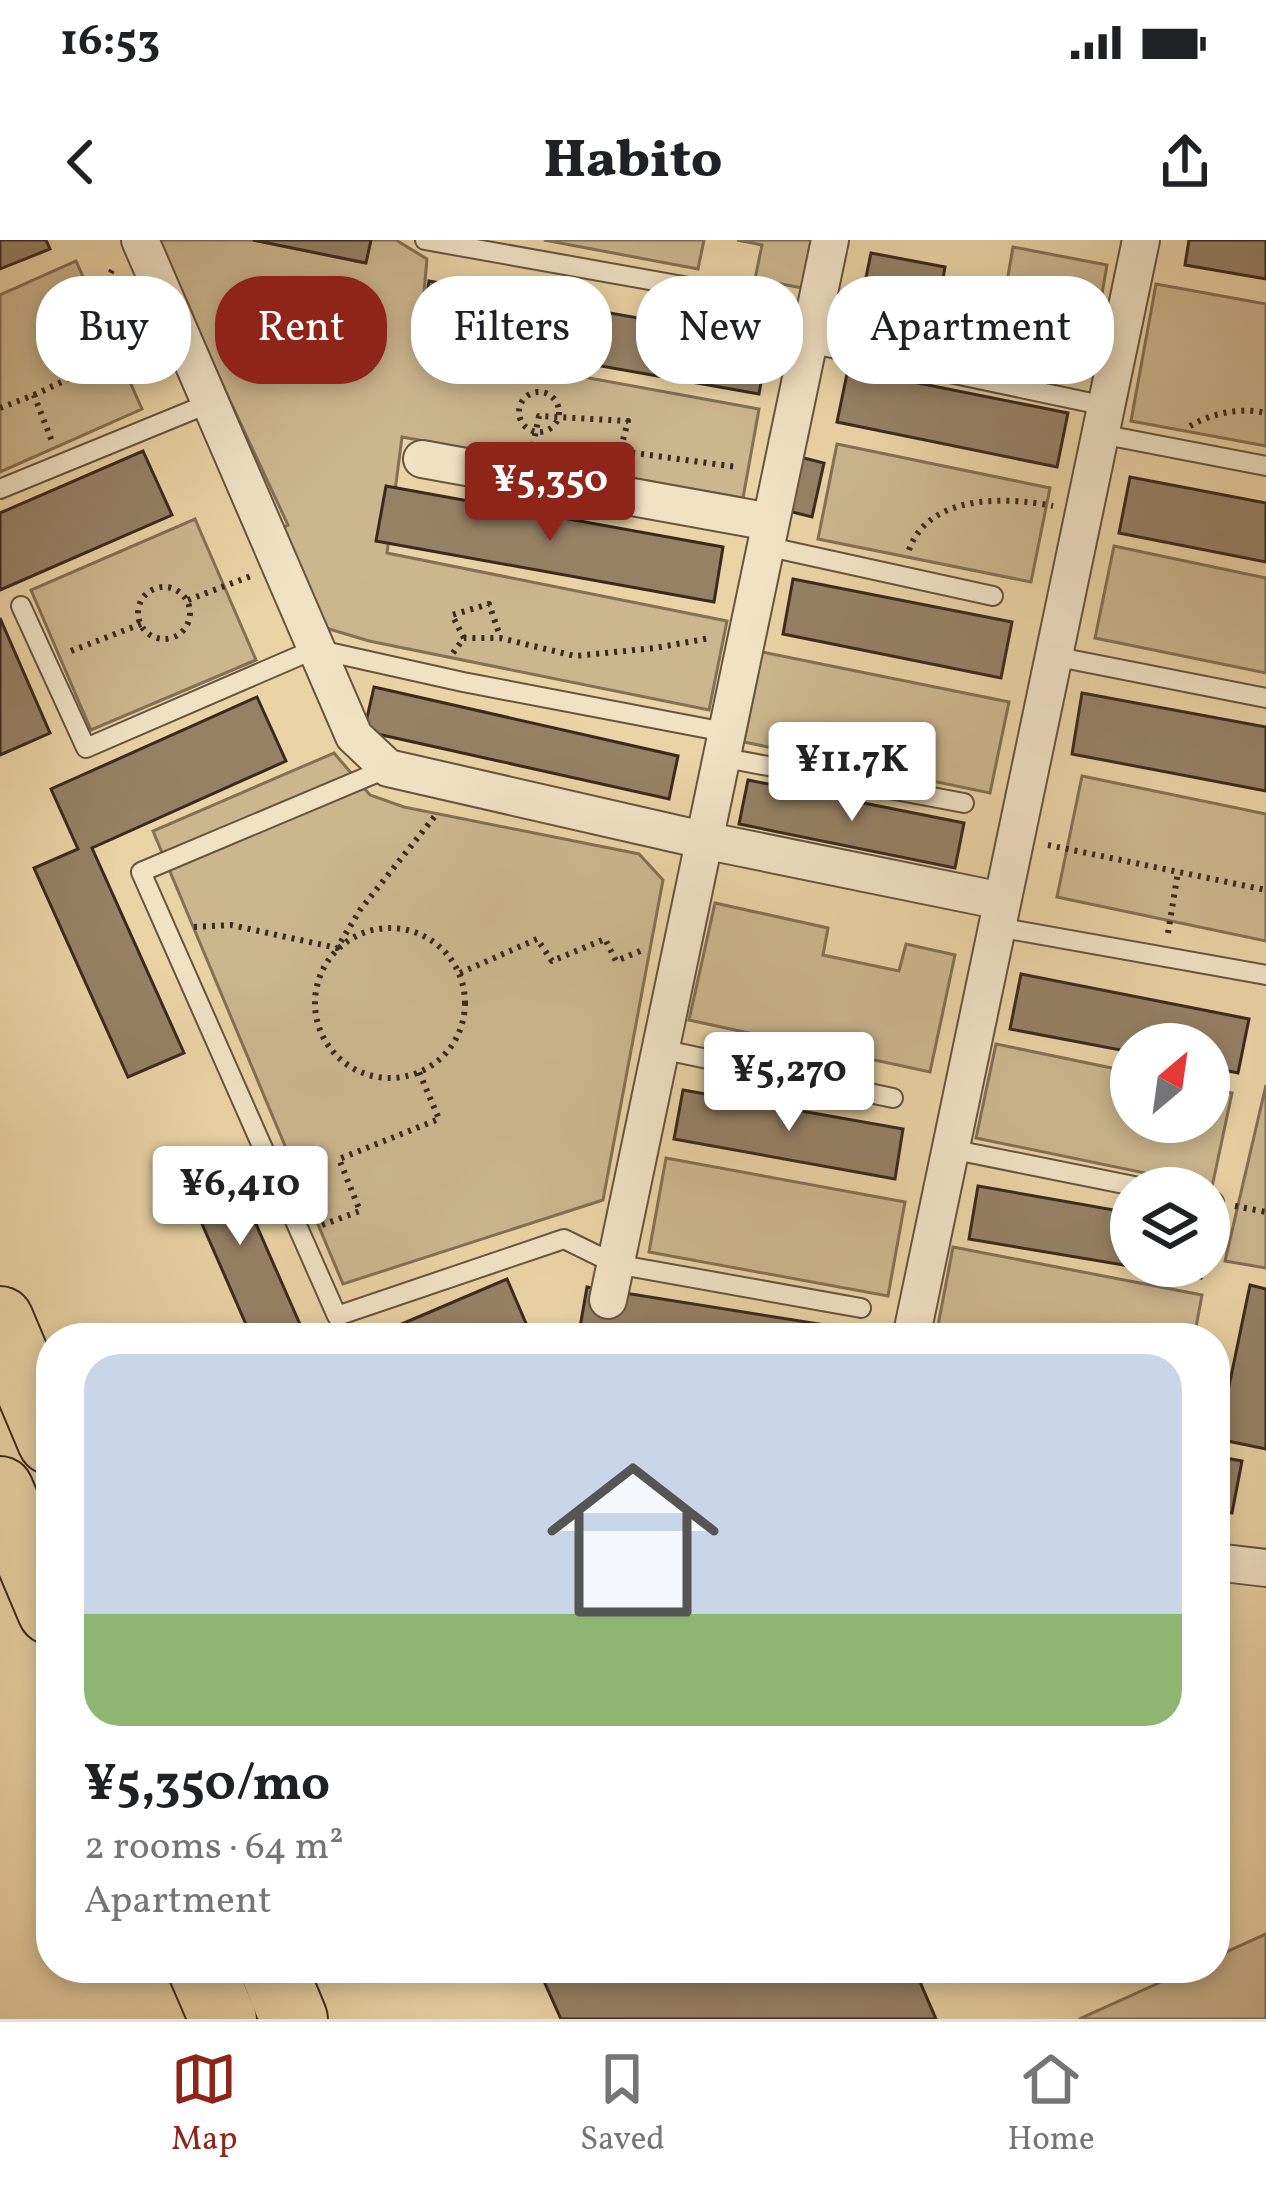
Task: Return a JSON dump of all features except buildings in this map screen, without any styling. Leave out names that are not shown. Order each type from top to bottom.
[{"type":"highway","points":[[0,1320],[36,1406]]},
{"type":"highway","points":[[0,1490],[36,1575]]},
{"type":"highway","points":[[207,1983],[223,2019]]},
{"type":"highway","points":[[279,1983],[294,2019]]},
{"type":"street","points":[[611,1282],[830,240]]},
{"type":"street","points":[[914,1323],[1141,240]]},
{"type":"street","points":[[129,250],[210,403],[354,736],[388,768],[1000,914]]},
{"type":"street","points":[[422,459],[527,478],[768,534]]},
{"type":"street","points":[[1230,1564],[1266,1568]]},
{"type":"lane","points":[[425,240],[636,278]]},
{"type":"lane","points":[[811,329],[1103,420],[1155,445],[1266,466]]},
{"type":"lane","points":[[0,489],[210,403]]},
{"type":"lane","points":[[768,534],[900,576],[993,596]]},
{"type":"lane","points":[[21,606],[86,748],[315,649],[964,802]]},
{"type":"lane","points":[[1053,656],[1266,698]]},
{"type":"lane","points":[[388,768],[141,872],[337,1316],[564,1239],[611,1282],[861,1308]]},
{"type":"lane","points":[[1000,914],[1164,957],[1266,976]]},
{"type":"lane","points":[[660,1049],[893,1098]]},
{"type":"lane","points":[[950,1149],[1110,1181]]},
{"type":"path","points":[[0,408],[85,371],[82,324],[129,250]]},
{"type":"path","points":[[803,326],[811,329]]},
{"type":"path","points":[[541,392],[554,398],[559,417],[548,431],[536,432],[524,426],[518,413],[527,395],[541,392]]},
{"type":"path","points":[[34,395],[61,464]]},
{"type":"path","points":[[1155,445],[1205,417],[1250,409],[1266,413]]},
{"type":"path","points":[[527,478],[539,416],[628,421],[620,451],[737,467]]},
{"type":"path","points":[[900,576],[916,531],[933,514],[1021,499],[1084,512]]},
{"type":"path","points":[[188,600],[279,565]]},
{"type":"path","points":[[167,586],[188,600],[191,615],[178,636],[160,639],[141,624],[139,605],[150,591],[167,586]]},
{"type":"path","points":[[464,638],[452,615],[489,604],[500,638]]},
{"type":"path","points":[[46,660],[141,624]]},
{"type":"path","points":[[464,638],[500,638],[575,656],[709,638],[742,653]]},
{"type":"path","points":[[439,677],[464,638]]},
{"type":"path","points":[[166,929],[231,925],[337,948],[369,931],[405,929],[437,945],[460,973],[466,997],[459,1032],[437,1062],[419,1072],[390,1079],[365,1074],[342,1062],[316,1019],[315,993],[322,969],[337,948],[359,910],[461,785]]},
{"type":"path","points":[[1015,839],[1266,890]]},
{"type":"path","points":[[1164,957],[1178,872]]},
{"type":"path","points":[[460,973],[537,939],[551,961],[605,939],[616,961],[684,932]]},
{"type":"path","points":[[300,1233],[360,1211],[339,1159],[439,1119],[419,1072]]},
{"type":"shaded area","points":[[155,240],[253,240],[365,263],[371,240],[396,240],[427,259],[425,276],[411,276],[411,384],[612,382],[759,409],[743,498],[402,437],[387,553],[727,621],[709,710],[369,641],[319,626],[277,531],[288,525],[222,384],[387,384],[387,276],[215,276],[215,369],[191,317],[191,276],[172,276]]},
{"type":"shaded area","points":[[544,240],[704,240],[698,269]]},
{"type":"shaded area","points":[[737,240],[811,240],[803,283],[803,276],[756,276],[762,245]]},
{"type":"shaded area","points":[[1013,247],[1107,265],[1105,276],[1008,276]]},
{"type":"shaded area","points":[[76,261],[83,276],[42,276]]},
{"type":"shaded area","points":[[36,279],[36,384],[131,384],[142,409],[0,472],[0,295]]},
{"type":"shaded area","points":[[1156,284],[1266,304],[1266,446],[1131,421]]},
{"type":"shaded area","points":[[837,444],[1050,488],[1031,582],[818,539]]},
{"type":"shaded area","points":[[195,519],[256,660],[91,730],[31,590]]},
{"type":"shaded area","points":[[1114,546],[1266,578],[1266,673],[1095,638]]},
{"type":"shaded area","points":[[762,652],[1009,702],[990,793],[744,742]]},
{"type":"shaded area","points":[[334,753],[370,795],[404,807],[639,854],[663,880],[603,1200],[343,1284],[153,831]]},
{"type":"shaded area","points":[[1082,776],[1266,814],[1266,941],[1057,897]]},
{"type":"shaded area","points":[[715,903],[828,928],[823,955],[899,971],[906,944],[955,955],[930,1072],[689,1020]]},
{"type":"shaded area","points":[[996,1044],[1110,1068],[1110,1143],[1221,1143],[1216,1167],[1116,1167],[976,1138]]},
{"type":"shaded area","points":[[1266,1085],[1266,1268],[1230,1262],[1230,1240]]},
{"type":"shaded area","points":[[666,1158],[905,1202],[888,1296],[649,1252]]},
{"type":"shaded area","points":[[953,1247],[1110,1277],[1110,1287],[1160,1287],[1202,1295],[1197,1323],[938,1323]]},
{"type":"shaded area","points":[[1266,1934],[1266,2019],[1079,2019],[1159,1983],[1230,1983],[1230,1950]]}]
